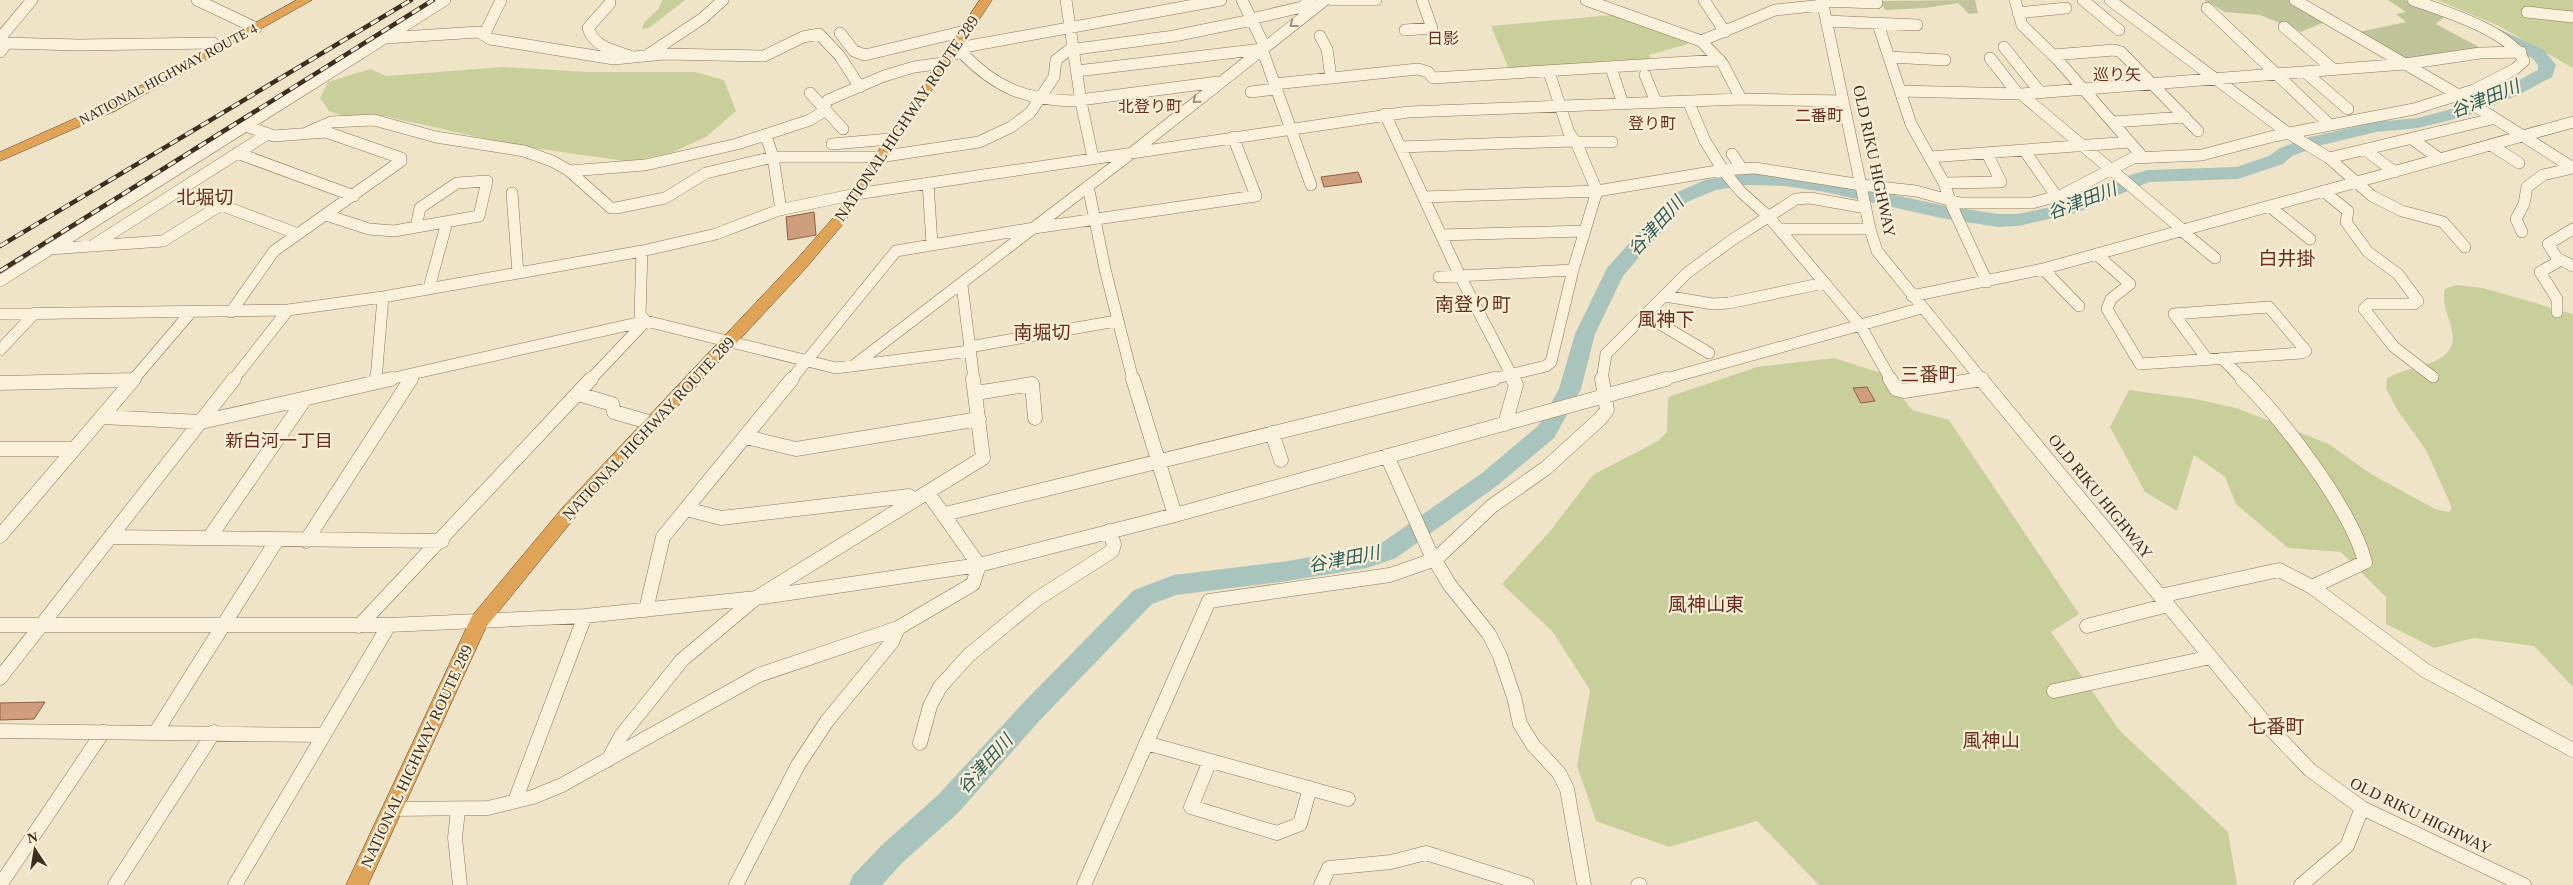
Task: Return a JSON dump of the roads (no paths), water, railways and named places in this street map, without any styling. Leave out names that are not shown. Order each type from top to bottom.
[{"type":"highway","name":"NATIONAL HIGHWAY ROUTE 4","points":[[0,157],[110,108],[252,25],[289,0]]},
{"type":"highway","name":"NATIONAL HIGHWAY ROUTE 4","points":[[0,148],[108,101],[213,42],[306,0]]},
{"type":"highway","name":"NATIONAL HIGHWAY ROUTE 289","points":[[357,885],[478,622],[570,511],[801,264],[838,221],[890,140],[986,0]]},
{"type":"street","points":[[1,44],[32,0]]},
{"type":"street","points":[[197,0],[252,25]]},
{"type":"street","points":[[0,281],[46,249],[246,126],[445,0]]},
{"type":"street","points":[[484,35],[501,0]]},
{"type":"street","points":[[647,55],[682,33],[723,0]]},
{"type":"street","points":[[1066,0],[1093,158]]},
{"type":"street","points":[[569,171],[581,168],[647,165],[766,136],[798,126],[821,113],[828,100],[860,86],[928,64],[948,55],[1071,28],[1221,0]]},
{"type":"street","points":[[1242,0],[1264,48],[1274,86],[1288,125],[1292,129],[1311,185]]},
{"type":"street","points":[[308,132],[318,125],[339,121],[376,120],[435,136],[514,148],[552,161],[569,171],[611,208],[616,208],[665,198],[706,173],[773,157],[879,157],[979,142],[1026,117],[1033,110],[1038,99],[1054,77],[1054,65],[1058,57],[1075,49],[1174,36],[1302,7],[1310,0]]},
{"type":"street","points":[[851,368],[962,285],[1133,152],[1218,82],[1325,0]]},
{"type":"street","points":[[1332,0],[1376,0]]},
{"type":"street","points":[[1405,30],[1432,28],[1422,0]]},
{"type":"street","points":[[1586,0],[1701,41],[1720,60],[1741,99]]},
{"type":"street","points":[[1704,0],[1725,32]]},
{"type":"street","points":[[2015,0],[2022,25],[2053,55],[2142,156]]},
{"type":"street","points":[[2083,0],[2120,30]]},
{"type":"street","points":[[2110,0],[2288,133],[2325,156],[2372,196],[2402,211],[2443,222],[2465,247]]},
{"type":"street","points":[[2295,0],[2405,64],[2571,167],[2543,175],[2526,186],[2524,204],[2516,219],[2522,232]]},
{"type":"street","points":[[1424,197],[1597,191],[1723,170],[1742,169],[1781,171],[1862,187],[1924,192],[1951,203],[1981,205],[2016,204],[2057,197],[2109,170],[2142,156],[2202,155],[2288,133],[2461,98],[2515,69],[2524,61],[2521,52],[2510,44],[2474,25],[2413,0]]},
{"type":"street","points":[[1701,41],[1775,10],[1823,2],[1876,1],[1889,57],[1911,124],[1944,183],[1951,203],[1987,282]]},
{"type":"street","name":"OLD RIKU HIGHWAY","points":[[1823,2],[1870,229],[1877,250],[1912,296],[2211,657],[2308,770],[2337,793],[2362,808],[2524,885]]},
{"type":"street","points":[[610,3],[588,28],[589,35],[597,44],[633,58]]},
{"type":"street","points":[[2018,13],[2066,8]]},
{"type":"street","points":[[2207,8],[2330,125]]},
{"type":"street","points":[[2527,12],[2573,17]]},
{"type":"street","points":[[1826,21],[1917,25]]},
{"type":"street","points":[[2284,27],[2333,70]]},
{"type":"street","points":[[840,33],[854,51],[865,55],[965,31]]},
{"type":"street","points":[[384,38],[479,32],[490,39],[614,60],[647,55],[764,56],[804,37],[819,34],[839,55],[860,86]]},
{"type":"street","points":[[1320,36],[1328,49],[1331,78]]},
{"type":"street","points":[[1,44],[79,45],[213,42]]},
{"type":"street","points":[[2004,47],[2040,92]]},
{"type":"street","points":[[1077,71],[1264,48]]},
{"type":"street","points":[[2053,55],[2114,50],[2126,56],[2198,131]]},
{"type":"street","points":[[1900,91],[2019,94],[2405,64],[2465,54],[2521,52]]},
{"type":"street","points":[[948,55],[962,53],[979,72],[1012,92],[1052,101],[1082,100],[1218,82]]},
{"type":"street","points":[[1889,57],[1945,60]]},
{"type":"street","points":[[1990,58],[2019,94],[2215,258]]},
{"type":"street","points":[[1250,92],[1274,86],[1331,78],[1418,69],[1428,72],[1433,78],[1720,60]]},
{"type":"street","points":[[1611,68],[1623,104]]},
{"type":"street","points":[[945,514],[1546,366],[1551,362],[1573,270],[1597,191],[1576,142],[1569,133],[1549,72]]},
{"type":"street","points":[[2304,72],[2348,109]]},
{"type":"street","points":[[1646,76],[1656,102]]},
{"type":"street","points":[[810,93],[824,106],[843,129]]},
{"type":"street","points":[[0,314],[288,310],[383,297],[642,250],[716,234],[781,210],[856,194],[1385,114],[1741,99],[1843,101]]},
{"type":"street","points":[[1688,101],[1705,141],[1723,170],[1741,192],[1768,216],[1860,325],[1898,390],[1982,379]]},
{"type":"street","points":[[1385,114],[1459,274],[1516,390],[1509,403],[1505,424]]},
{"type":"street","points":[[2113,122],[2185,117]]},
{"type":"street","points":[[2325,156],[2412,140],[2489,117]]},
{"type":"street","points":[[1912,296],[2043,269],[2573,122]]},
{"type":"street","points":[[246,126],[266,135]]},
{"type":"street","points":[[91,247],[266,135],[326,132],[401,158],[399,164],[274,251],[230,312]]},
{"type":"street","points":[[766,136],[773,157],[781,210]]},
{"type":"street","points":[[646,610],[663,537],[896,251],[1034,228],[1256,196],[1233,137]]},
{"type":"street","points":[[832,144],[890,140]]},
{"type":"street","points":[[2412,140],[2440,159]]},
{"type":"street","points":[[1400,147],[1552,141],[1612,142]]},
{"type":"street","points":[[1930,158],[2130,142]]},
{"type":"street","points":[[2490,145],[2519,163]]},
{"type":"street","points":[[2024,150],[2057,197]]},
{"type":"street","points":[[2365,150],[2395,172]]},
{"type":"street","points":[[237,153],[354,196]]},
{"type":"street","points":[[1944,183],[2001,182],[1987,153]]},
{"type":"street","points":[[1732,154],[1742,169]]},
{"type":"street","points":[[1079,160],[1097,168],[1099,177]]},
{"type":"street","points":[[326,215],[372,230],[386,231],[416,227],[479,216],[487,181],[456,183],[420,208],[416,227]]},
{"type":"street","points":[[928,183],[932,244]]},
{"type":"street","points":[[1088,186],[1116,321],[1157,462],[1175,515]]},
{"type":"street","points":[[2323,191],[2348,211],[2346,222],[2368,252],[2398,274],[2418,301],[2414,304],[2369,304],[2364,309],[2394,347],[2433,377]]},
{"type":"street","points":[[512,194],[518,273]]},
{"type":"street","points":[[1084,885],[1208,601],[1390,575],[1433,555],[1492,506],[1546,468],[1600,420],[1606,410],[1599,398],[1606,354],[1700,263],[1768,216],[1801,197],[1865,206]]},
{"type":"street","points":[[46,249],[163,241],[221,205],[298,234]]},
{"type":"street","points":[[2269,206],[2310,239]]},
{"type":"street","points":[[429,288],[447,222]]},
{"type":"street","points":[[1779,229],[1870,229]]},
{"type":"street","points":[[1441,235],[1584,231]]},
{"type":"street","points":[[2572,231],[2548,245],[2556,258],[2573,266]]},
{"type":"street","points":[[642,250],[640,315],[646,321]]},
{"type":"street","points":[[2096,254],[2130,284],[2111,299],[2107,310],[2140,364],[2302,353],[2306,351],[2269,307],[2174,314],[2207,359]]},
{"type":"street","points":[[2556,258],[2556,263],[2540,272],[2557,299],[2557,312]]},
{"type":"street","points":[[2043,269],[2079,306]]},
{"type":"street","points":[[1439,277],[1459,274],[1573,270]]},
{"type":"street","points":[[1665,296],[1713,304],[1729,303],[1824,283]]},
{"type":"street","points":[[608,760],[610,753],[621,736],[682,660],[756,598],[983,458],[962,285]]},
{"type":"street","points":[[376,382],[383,297]]},
{"type":"street","points":[[0,625],[389,626],[585,616],[756,598],[979,564],[1175,515],[1922,308]]},
{"type":"street","points":[[0,678],[288,310]]},
{"type":"street","points":[[3,530],[191,312]]},
{"type":"street","points":[[0,350],[35,313]]},
{"type":"street","points":[[1645,316],[1709,353]]},
{"type":"street","points":[[102,417],[201,422],[646,321],[730,340],[836,368],[851,368],[970,349],[1116,321]]},
{"type":"street","points":[[359,626],[442,540],[646,321]]},
{"type":"street","points":[[2222,358],[2266,405],[2342,510],[2362,544],[2365,562],[2312,587]]},
{"type":"street","points":[[306,541],[414,374]]},
{"type":"street","points":[[0,383],[133,380]]},
{"type":"street","points":[[976,393],[1032,384],[1035,418]]},
{"type":"street","points":[[578,394],[612,404],[614,412],[652,423]]},
{"type":"street","points":[[209,538],[305,399]]},
{"type":"street","points":[[746,437],[796,449],[979,419]]},
{"type":"street","points":[[1272,433],[1281,460]]},
{"type":"street","points":[[0,459],[4,449],[73,449]]},
{"type":"street","points":[[1386,456],[1412,514],[1449,584],[1489,634],[1500,656],[1514,697],[1520,724],[1533,745],[1559,773],[1567,789],[1584,885]]},
{"type":"street","points":[[928,493],[945,514],[979,564]]},
{"type":"street","points":[[686,509],[721,518],[908,496],[914,501]]},
{"type":"street","points":[[920,743],[930,706],[948,677],[1002,627],[1037,599],[1112,551],[1114,544],[1109,531]]},
{"type":"street","points":[[111,537],[306,541],[442,540]]},
{"type":"street","points":[[156,732],[277,540]]},
{"type":"street","points":[[391,809],[458,810],[488,808],[562,786],[760,675],[898,628],[972,584],[979,564]]},
{"type":"street","points":[[2087,626],[2164,600],[2270,570],[2279,570],[2289,573],[2312,587],[2426,671],[2573,750]]},
{"type":"street","points":[[515,801],[585,616]]},
{"type":"street","points":[[235,885],[322,735],[389,626]]},
{"type":"street","points":[[736,885],[768,822],[812,743],[827,721],[892,642],[898,628]]},
{"type":"street","points":[[2054,691],[2211,657]]},
{"type":"street","points":[[0,731],[214,732],[322,735]]},
{"type":"street","points":[[0,885],[103,732]]},
{"type":"street","points":[[115,885],[214,732]]},
{"type":"street","points":[[1146,743],[1348,799]]},
{"type":"street","points":[[1210,761],[1191,807],[1278,833],[1300,824],[1310,788]]},
{"type":"street","points":[[2301,885],[2347,846],[2362,808]]},
{"type":"street","points":[[458,810],[455,838],[460,885]]},
{"type":"street","points":[[1321,885],[1329,868],[1390,862],[1426,853],[1527,885]]},
{"type":"waterway","name":"谷津田川","points":[[863,885],[892,854],[948,804],[1032,711],[1143,597],[1174,585],[1281,572],[1367,558],[1388,551],[1490,479],[1546,432],[1570,389],[1585,334],[1614,273],[1680,198],[1712,184],[1747,179],[1785,180],[1865,194],[1941,212],[1998,221],[2044,216],[2082,204],[2148,176],[2238,173],[2276,160],[2286,152],[2316,141],[2376,127],[2418,123],[2461,112],[2510,92],[2546,73],[2547,65],[2538,54],[2484,27]]},
{"type":"railway","points":[[0,246],[411,0]]},
{"type":"railway","points":[[0,271],[433,0]]},
{"type":"district","name":"日影","points":[[1443,38]]},
{"type":"district","name":"巡り矢","points":[[2117,74]]},
{"type":"district","name":"北登り町","points":[[1150,106]]},
{"type":"district","name":"二番町","points":[[1819,115]]},
{"type":"district","name":"登り町","points":[[1652,123]]},
{"type":"district","name":"北堀切","points":[[205,197]]},
{"type":"district","name":"白井掛","points":[[2287,258]]},
{"type":"district","name":"南登り町","points":[[1473,304]]},
{"type":"district","name":"風神下","points":[[1666,319]]},
{"type":"district","name":"南堀切","points":[[1042,332]]},
{"type":"district","name":"三番町","points":[[1929,374]]},
{"type":"district","name":"新白河一丁目","points":[[279,441]]},
{"type":"district","name":"風神山東","points":[[1706,604]]},
{"type":"district","name":"七番町","points":[[2276,726]]},
{"type":"district","name":"風神山","points":[[1991,740]]}]
